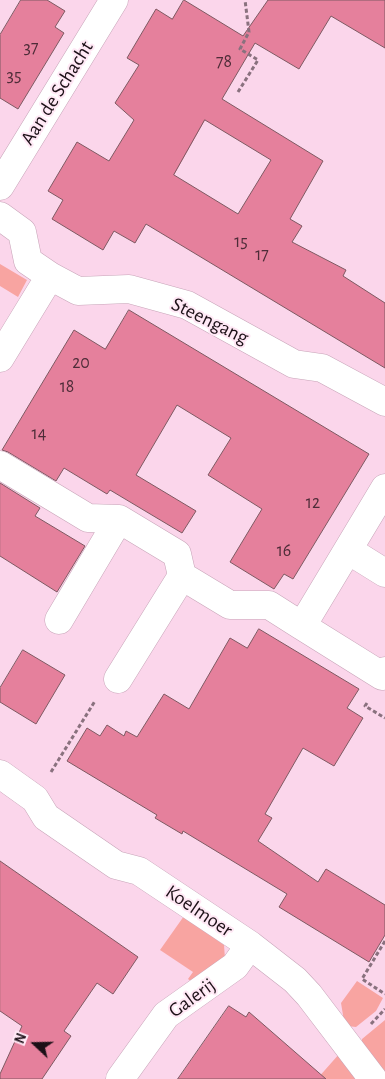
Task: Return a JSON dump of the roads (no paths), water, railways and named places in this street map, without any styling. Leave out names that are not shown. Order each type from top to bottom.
[{"type":"street","name":"Aan de Schacht","points":[[0,186],[114,0]]},
{"type":"street","name":"Steengang","points":[[0,216],[22,232],[28,261],[50,276],[78,291],[129,289],[187,305],[294,364],[322,368],[385,402]]},
{"type":"street","points":[[0,358],[50,276]]},
{"type":"street","points":[[0,466],[88,518],[119,519],[177,554],[182,576],[118,679]]},
{"type":"street","points":[[302,626],[385,488]]},
{"type":"street","points":[[59,620],[119,519]]},
{"type":"street","points":[[348,550],[385,573]]},
{"type":"street","points":[[182,576],[230,605],[269,606],[382,676],[385,671]]},
{"type":"street","name":"Koelmoer","points":[[0,774],[35,799],[46,817],[116,865],[139,871],[250,945],[295,980],[310,995],[373,1079]]},
{"type":"street","name":"Galerij","points":[[120,1079],[166,1015],[235,966],[250,945]]}]
